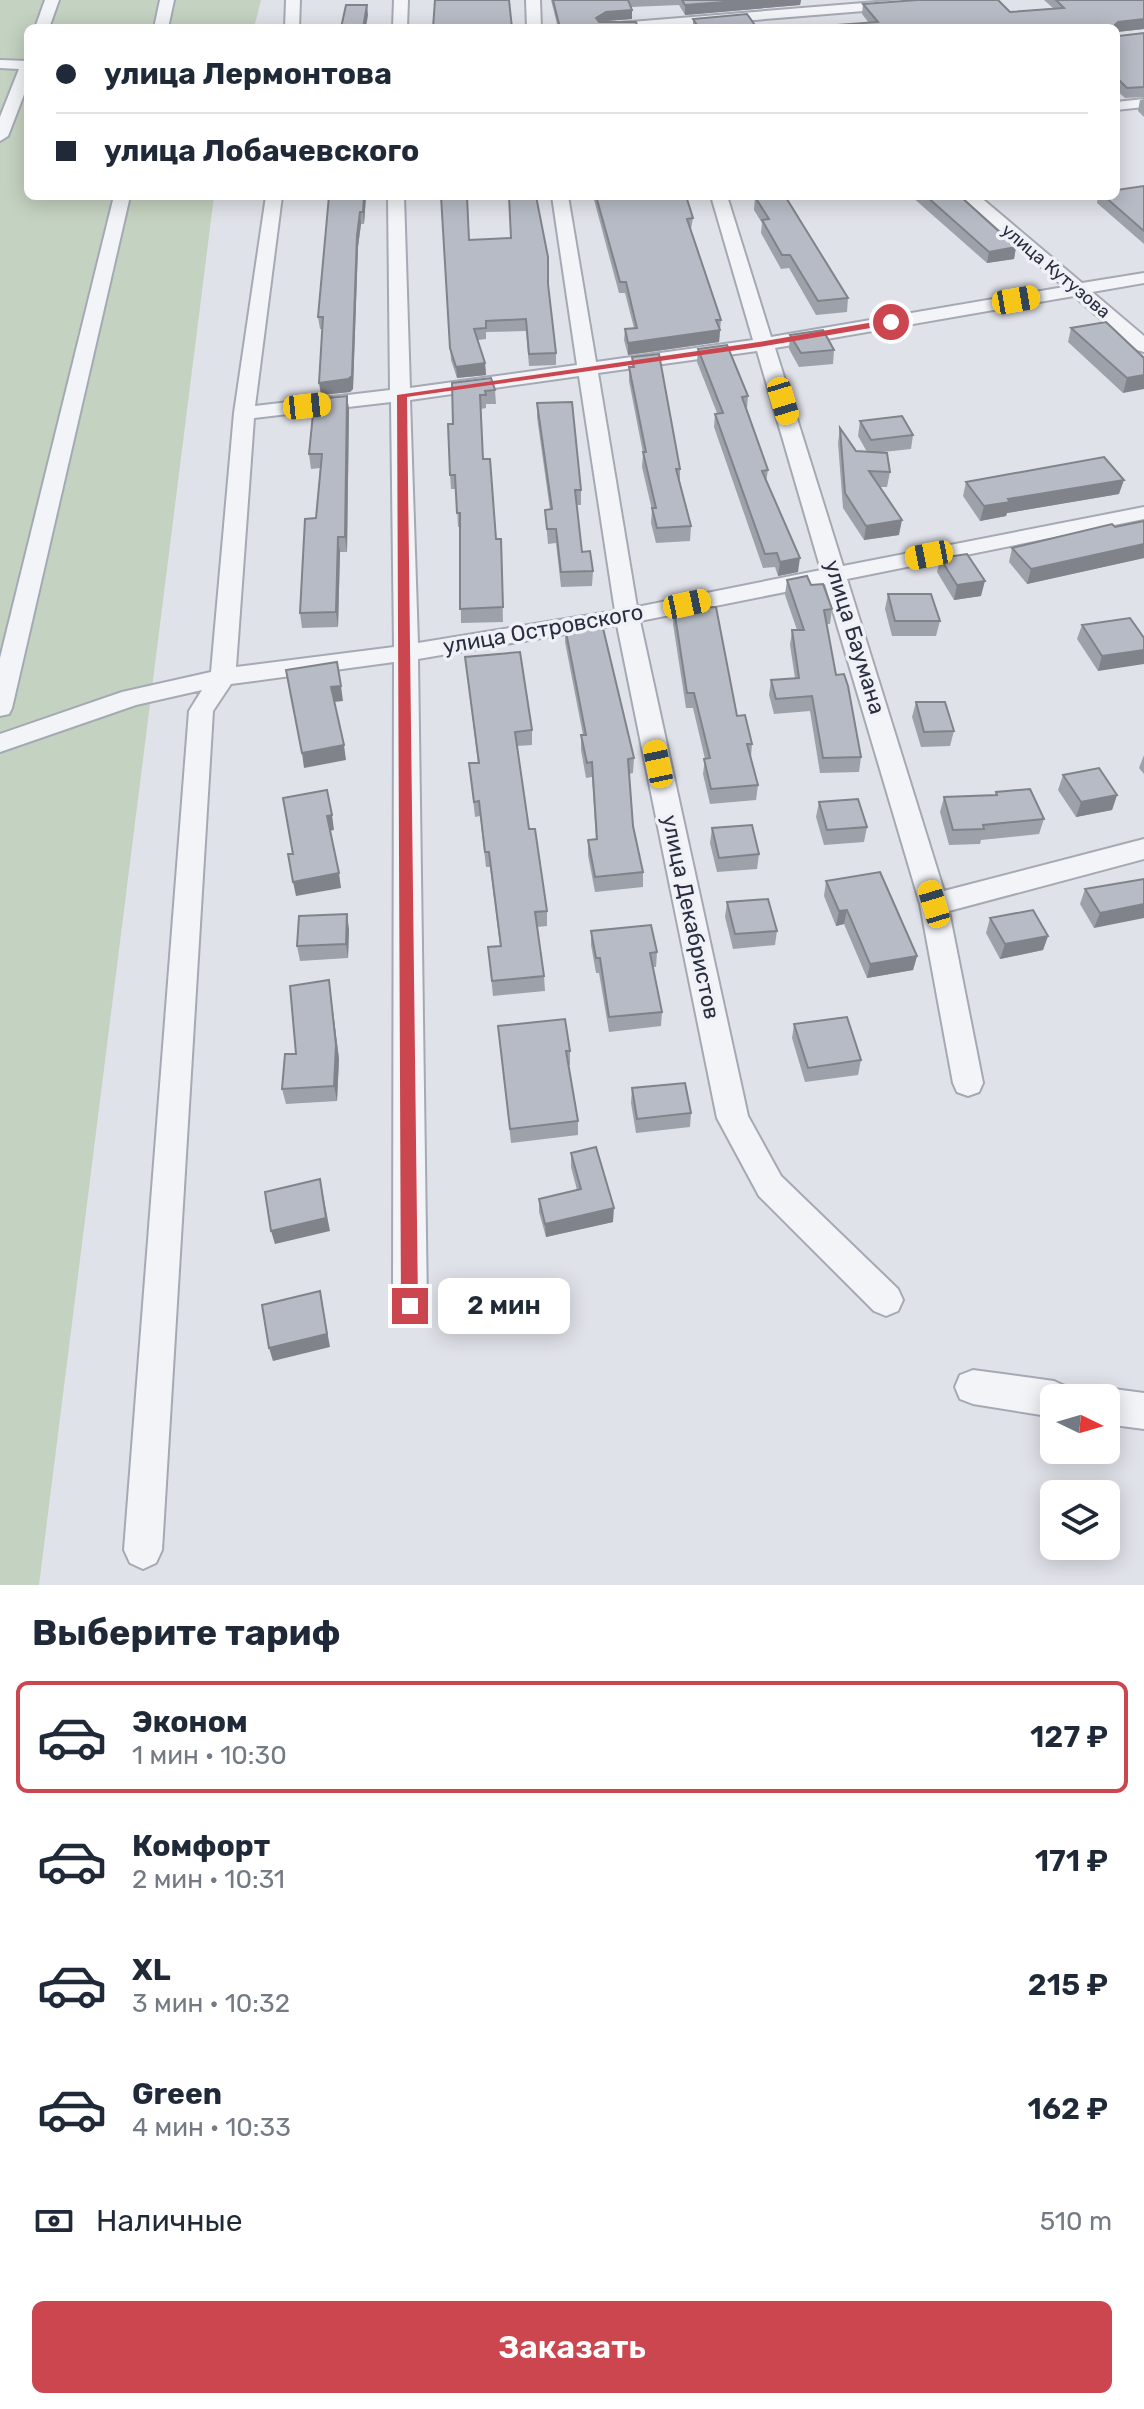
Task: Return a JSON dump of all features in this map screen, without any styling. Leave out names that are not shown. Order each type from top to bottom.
[{"type":"street","points":[[43,24],[52,0]]},
{"type":"street","points":[[162,24],[167,0]]},
{"type":"street","points":[[292,24],[293,0]]},
{"type":"street","points":[[400,24],[401,0]]},
{"type":"street","points":[[533,0],[534,24]]},
{"type":"street","points":[[637,24],[950,0]]},
{"type":"street","points":[[0,64],[24,65]]},
{"type":"street","points":[[0,136],[24,75]]},
{"type":"street","points":[[1120,106],[1144,103]]},
{"type":"street","points":[[0,708],[121,200]]},
{"type":"street","points":[[143,1550],[201,711],[223,677],[244,413],[273,200]]},
{"type":"street","points":[[396,200],[406,653],[410,1306]]},
{"type":"street","name":"улица Декабристов","points":[[561,200],[627,616],[733,1118],[770,1186],[886,1300]]},
{"type":"street","name":"улица Баумана","points":[[720,200],[934,904],[968,1083]]},
{"type":"street","name":"улица Кутузова","points":[[974,200],[1144,346]]},
{"type":"street","points":[[244,413],[402,395],[765,344],[1144,278]]},
{"type":"street","name":"улица Островского","points":[[0,743],[131,698],[223,677],[406,653],[627,616],[1144,513]]},
{"type":"street","points":[[934,904],[1144,849]]},
{"type":"street","points":[[973,1387],[1040,1397]]},
{"type":"street","points":[[1120,1408],[1144,1411]]},
{"type":"green space","points":[[0,0],[261,0],[255,24],[24,24],[24,200],[213,200],[39,1585],[0,1585]]},
{"type":"building","points":[[435,0],[509,0],[512,24],[433,24]]},
{"type":"building","points":[[553,0],[628,0],[632,10],[606,12],[596,18],[599,22],[637,24],[559,24]]},
{"type":"building","points":[[682,0],[750,0],[685,5]]},
{"type":"building","points":[[998,0],[1010,12],[1064,8],[1056,0],[1144,0],[1144,19],[1116,24],[850,24],[878,22],[863,4]]},
{"type":"building","points":[[346,5],[367,5],[364,24],[342,24]]},
{"type":"building","points":[[747,14],[754,24],[696,24],[693,19]]},
{"type":"building","points":[[1144,33],[1144,87],[1127,88],[1120,81],[1120,36]]},
{"type":"building","points":[[1144,186],[1144,231],[1109,200],[1120,200],[1120,189]]},
{"type":"building","points":[[329,200],[364,200],[357,235],[352,376],[348,379],[319,383],[323,317],[318,317]]},
{"type":"building","points":[[441,200],[467,200],[469,240],[511,238],[509,200],[537,200],[548,257],[556,353],[529,354],[526,319],[486,321],[486,328],[474,329],[485,363],[456,367],[450,348]]},
{"type":"building","points":[[597,200],[687,200],[693,218],[687,219],[721,320],[716,320],[720,330],[628,343],[625,329],[637,328],[626,282],[620,282]]},
{"type":"building","points":[[757,200],[787,200],[848,298],[818,301],[790,255],[782,255],[762,220],[769,219]]},
{"type":"building","points":[[930,200],[964,200],[1016,247],[989,252]]},
{"type":"building","points":[[1106,322],[1144,358],[1144,375],[1127,378],[1071,328]]},
{"type":"building","points":[[823,330],[834,350],[801,353],[790,335]]},
{"type":"building","points":[[727,345],[748,396],[742,397],[768,470],[762,471],[800,558],[780,562],[777,553],[765,554],[715,414],[723,413],[698,349]]},
{"type":"building","points":[[659,354],[680,469],[676,469],[691,526],[657,528],[652,508],[656,508],[629,367],[634,367],[632,357]]},
{"type":"building","points":[[491,378],[495,390],[480,395],[483,459],[490,459],[496,539],[501,539],[503,607],[460,609],[460,513],[457,513],[455,475],[450,475],[448,424],[453,424],[452,383]]},
{"type":"building","points":[[347,396],[345,537],[338,537],[336,612],[300,613],[305,519],[316,518],[322,454],[309,454],[314,404],[318,399]]},
{"type":"building","points":[[572,402],[581,490],[575,490],[582,552],[590,551],[593,571],[561,572],[556,529],[547,529],[545,510],[552,509],[537,403]]},
{"type":"building","points":[[902,416],[913,435],[871,440],[860,421]]},
{"type":"building","points":[[840,428],[856,451],[887,453],[890,472],[869,471],[902,520],[866,526],[845,493]]},
{"type":"building","points":[[1104,457],[1124,480],[1008,499],[1010,502],[984,506],[966,482]]},
{"type":"building","points":[[1144,521],[1144,544],[1031,569],[1012,548],[1112,524],[1115,527]]},
{"type":"building","points":[[967,554],[985,581],[957,585],[940,558]]},
{"type":"building","points":[[807,576],[811,585],[823,584],[832,609],[824,610],[836,675],[844,674],[848,686],[861,757],[823,758],[812,696],[776,699],[771,680],[799,678],[792,630],[804,630],[787,580]]},
{"type":"building","points":[[888,594],[931,594],[940,621],[895,621]]},
{"type":"building","points":[[716,607],[737,716],[745,715],[752,744],[747,744],[758,785],[711,789],[704,759],[710,758],[694,693],[687,693],[674,609]]},
{"type":"building","points":[[1130,618],[1144,638],[1144,650],[1102,656],[1082,625]]},
{"type":"building","points":[[602,624],[634,758],[628,759],[633,826],[643,872],[595,877],[588,840],[597,839],[592,762],[587,763],[581,735],[586,735],[565,627]]},
{"type":"building","points":[[520,652],[532,730],[515,732],[529,829],[535,829],[547,911],[535,912],[544,976],[492,981],[488,947],[501,946],[489,852],[485,852],[479,801],[474,802],[469,763],[479,763],[465,657]]},
{"type":"building","points":[[337,662],[341,686],[331,687],[344,745],[302,753],[286,670]]},
{"type":"building","points":[[916,702],[945,702],[954,731],[924,732]]},
{"type":"building","points":[[1099,768],[1117,795],[1081,802],[1063,775]]},
{"type":"building","points":[[1030,789],[1044,819],[983,825],[984,829],[953,830],[944,797],[997,795],[996,792]]},
{"type":"building","points":[[327,790],[332,815],[327,816],[339,873],[293,882],[288,854],[293,854],[283,798]]},
{"type":"building","points":[[858,799],[867,827],[827,830],[819,802]]},
{"type":"building","points":[[752,825],[759,854],[719,858],[712,828]]},
{"type":"building","points":[[880,872],[917,956],[870,964],[847,910],[839,911],[826,881]]},
{"type":"building","points":[[1144,879],[1144,904],[1100,913],[1085,889]]},
{"type":"building","points":[[768,899],[777,931],[735,934],[727,902]]},
{"type":"building","points":[[1033,910],[1048,936],[1005,944],[990,918]]},
{"type":"building","points":[[347,914],[346,944],[297,946],[299,916]]},
{"type":"building","points":[[651,925],[657,952],[650,953],[662,1012],[609,1017],[600,958],[596,958],[591,931]]},
{"type":"building","points":[[329,980],[336,1045],[334,1086],[282,1089],[285,1054],[296,1054],[290,986]]},
{"type":"building","points":[[847,1017],[861,1060],[808,1068],[794,1024]]},
{"type":"building","points":[[565,1019],[570,1051],[566,1051],[578,1121],[510,1129],[498,1026]]},
{"type":"building","points":[[685,1083],[691,1113],[637,1119],[632,1088]]},
{"type":"building","points":[[596,1147],[614,1208],[545,1224],[539,1199],[581,1189],[571,1153]]},
{"type":"building","points":[[320,1179],[326,1218],[271,1231],[265,1192]]},
{"type":"building","points":[[320,1291],[327,1334],[269,1348],[262,1305]]},
{"type":"route","points":[[410,1306],[402,395],[765,344],[891,322]]}]
